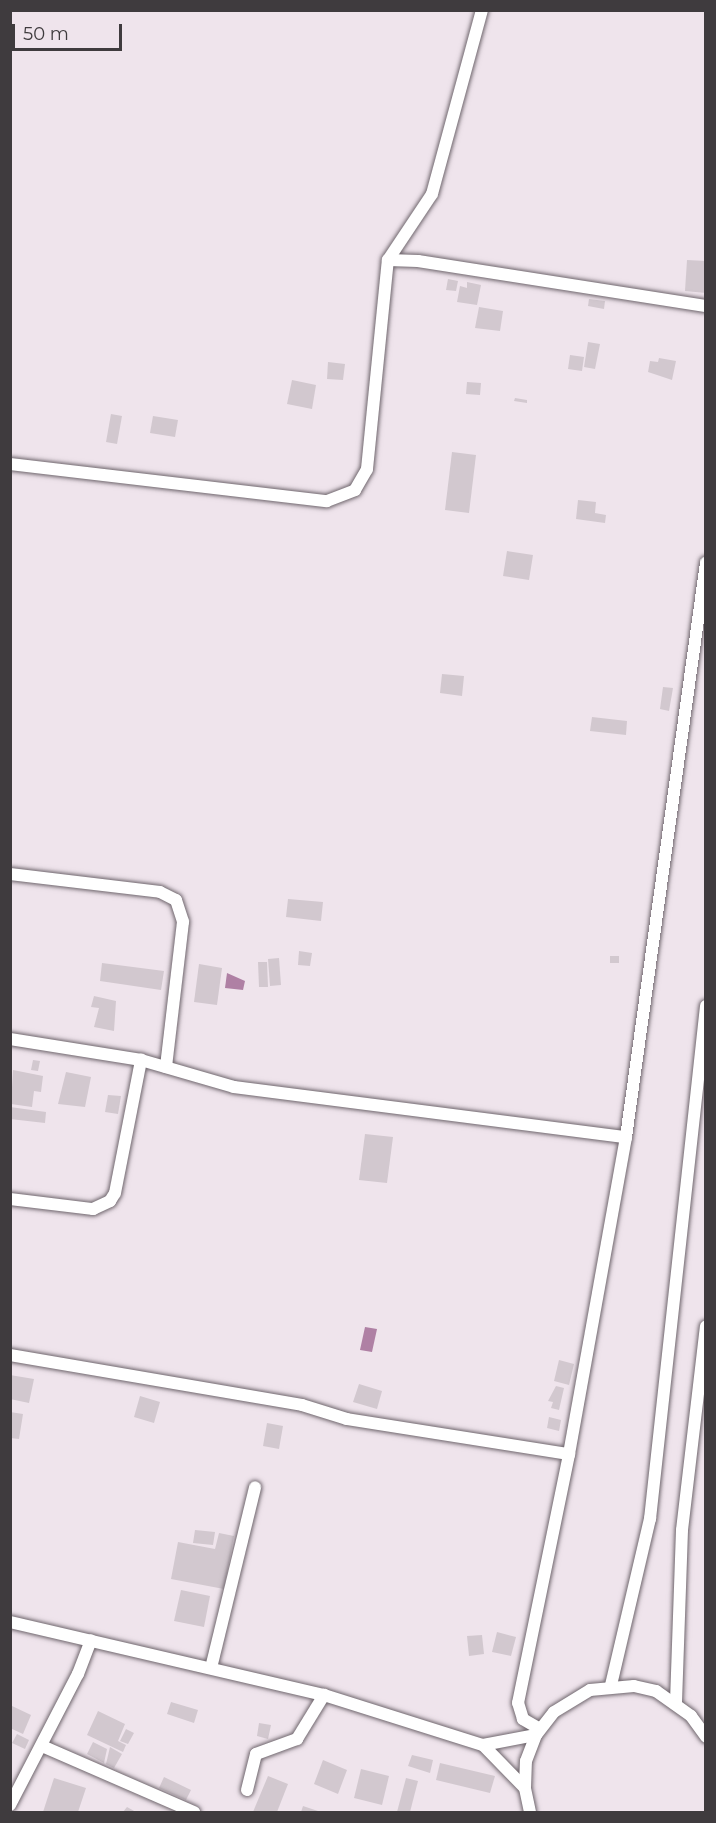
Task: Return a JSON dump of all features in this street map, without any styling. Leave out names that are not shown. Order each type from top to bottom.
[{"type":"street","points":[[10,464],[327,501],[348,495],[360,484],[367,469],[388,260],[418,220],[432,194],[482,10]]},
{"type":"street","points":[[388,260],[418,261],[705,306]]},
{"type":"street","points":[[538,1732],[523,1719],[518,1703],[569,1454],[626,1137],[705,563]]},
{"type":"street","points":[[10,874],[160,892],[176,900],[183,922],[166,1067]]},
{"type":"street","points":[[611,1685],[650,1519],[705,1006]]},
{"type":"street","points":[[10,1039],[141,1060],[255,1090],[626,1137]]},
{"type":"street","points":[[10,1199],[93,1209],[110,1201],[115,1193],[141,1060]]},
{"type":"street","points":[[676,1702],[682,1530],[705,1326]]},
{"type":"street","points":[[10,1354],[302,1405],[347,1419],[569,1454]]},
{"type":"street","points":[[211,1668],[255,1487]]},
{"type":"street","points":[[10,1622],[324,1695],[483,1745],[525,1788]]},
{"type":"street","points":[[10,1805],[42,1746],[91,1640]]},
{"type":"street","points":[[530,1812],[525,1788],[526,1761],[538,1732],[570,1699],[611,1685],[634,1686],[676,1702],[705,1737]]},
{"type":"street","points":[[247,1790],[256,1754],[297,1739],[324,1695]]},
{"type":"street","points":[[483,1745],[538,1732]]},
{"type":"street","points":[[42,1746],[194,1812]]},
{"type":"shaded area","points":[[227,973],[245,981],[243,990],[225,988]]},
{"type":"shaded area","points":[[365,1327],[377,1329],[372,1352],[360,1350]]},
{"type":"building","points":[[687,260],[706,261],[706,293],[685,291]]},
{"type":"building","points":[[448,279],[458,281],[456,291],[446,290]]},
{"type":"building","points":[[467,282],[481,285],[477,305],[457,302],[460,286],[467,288]]},
{"type":"building","points":[[589,299],[605,301],[604,309],[588,306]]},
{"type":"building","points":[[479,307],[503,311],[500,331],[475,328]]},
{"type":"building","points":[[588,342],[600,344],[595,369],[584,367]]},
{"type":"building","points":[[570,355],[584,357],[582,371],[568,369]]},
{"type":"building","points":[[659,358],[676,361],[672,380],[648,372],[650,361],[658,362]]},
{"type":"building","points":[[328,362],[345,364],[343,380],[327,379]]},
{"type":"building","points":[[292,380],[316,385],[312,409],[287,404]]},
{"type":"building","points":[[467,382],[481,383],[480,395],[466,394]]},
{"type":"building","points":[[515,398],[527,400],[527,403],[514,401]]},
{"type":"building","points":[[111,414],[122,416],[117,444],[106,442]]},
{"type":"building","points":[[153,416],[178,420],[175,437],[150,433]]},
{"type":"building","points":[[452,452],[476,455],[469,513],[445,510]]},
{"type":"building","points":[[578,500],[596,502],[595,513],[606,515],[605,523],[576,519]]},
{"type":"building","points":[[507,551],[533,555],[529,580],[503,576]]},
{"type":"building","points":[[442,674],[464,676],[462,696],[440,693]]},
{"type":"building","points":[[663,687],[673,688],[669,711],[660,709]]},
{"type":"building","points":[[592,717],[627,721],[626,735],[590,731]]},
{"type":"building","points":[[288,899],[323,902],[321,921],[286,917]]},
{"type":"building","points":[[299,951],[312,953],[310,966],[298,965]]},
{"type":"building","points":[[610,956],[619,956],[619,963],[610,963]]},
{"type":"building","points":[[279,958],[281,985],[270,986],[268,959]]},
{"type":"building","points":[[258,962],[267,962],[268,987],[259,987]]},
{"type":"building","points":[[102,963],[164,971],[161,990],[100,981]]},
{"type":"building","points":[[199,964],[222,968],[217,1005],[194,1002]]},
{"type":"building","points":[[94,996],[116,1001],[114,1031],[94,1027],[99,1008],[91,1007]]},
{"type":"building","points":[[33,1060],[40,1061],[38,1071],[31,1070]]},
{"type":"building","points":[[13,1070],[43,1076],[41,1092],[34,1091],[32,1107],[11,1104]]},
{"type":"building","points":[[66,1072],[91,1077],[85,1107],[58,1104]]},
{"type":"building","points":[[108,1095],[121,1096],[118,1114],[105,1112]]},
{"type":"building","points":[[10,1107],[46,1112],[45,1123],[10,1119]]},
{"type":"building","points":[[365,1134],[393,1137],[387,1183],[359,1180]]},
{"type":"building","points":[[559,1360],[574,1364],[569,1385],[554,1381]]},
{"type":"building","points":[[10,1375],[34,1379],[29,1403],[10,1399]]},
{"type":"building","points":[[359,1384],[382,1391],[377,1409],[353,1402]]},
{"type":"building","points":[[556,1386],[564,1388],[559,1410],[551,1408],[553,1402],[548,1401]]},
{"type":"building","points":[[140,1396],[160,1402],[154,1423],[134,1417]]},
{"type":"building","points":[[10,1412],[23,1414],[19,1439],[10,1438]]},
{"type":"building","points":[[549,1417],[561,1420],[559,1431],[547,1428]]},
{"type":"building","points":[[267,1423],[283,1426],[279,1449],[263,1446]]},
{"type":"building","points":[[195,1530],[215,1532],[213,1545],[193,1543]]},
{"type":"building","points":[[219,1533],[234,1536],[224,1589],[171,1579],[178,1542],[215,1549]]},
{"type":"building","points":[[181,1590],[210,1596],[204,1627],[174,1621]]},
{"type":"building","points":[[497,1632],[516,1637],[511,1656],[492,1652]]},
{"type":"building","points":[[482,1635],[484,1654],[469,1656],[467,1636]]},
{"type":"building","points":[[171,1702],[198,1710],[194,1723],[167,1714]]},
{"type":"building","points":[[12,1706],[31,1715],[23,1734],[10,1728]]},
{"type":"building","points":[[98,1711],[125,1724],[118,1741],[126,1745],[123,1752],[87,1735]]},
{"type":"building","points":[[259,1723],[271,1725],[268,1739],[257,1736]]},
{"type":"building","points":[[126,1729],[134,1733],[128,1744],[120,1741]]},
{"type":"building","points":[[17,1734],[29,1740],[25,1749],[12,1743]]},
{"type":"building","points":[[93,1742],[107,1749],[104,1763],[87,1754]]},
{"type":"building","points":[[110,1747],[122,1754],[114,1768],[106,1764]]},
{"type":"building","points":[[412,1755],[433,1760],[430,1773],[408,1766]]},
{"type":"building","points":[[323,1760],[347,1770],[338,1794],[314,1784]]},
{"type":"building","points":[[440,1763],[495,1776],[490,1793],[436,1780]]},
{"type":"building","points":[[361,1769],[389,1776],[382,1805],[354,1798]]},
{"type":"building","points":[[268,1776],[288,1784],[277,1812],[253,1812]]},
{"type":"building","points":[[164,1777],[191,1790],[186,1800],[159,1788]]},
{"type":"building","points":[[54,1778],[86,1788],[78,1812],[43,1812]]},
{"type":"building","points":[[406,1778],[418,1781],[410,1812],[397,1812]]},
{"type":"building","points":[[303,1806],[321,1812],[301,1812]]},
{"type":"building","points":[[127,1807],[136,1812],[123,1812]]}]
